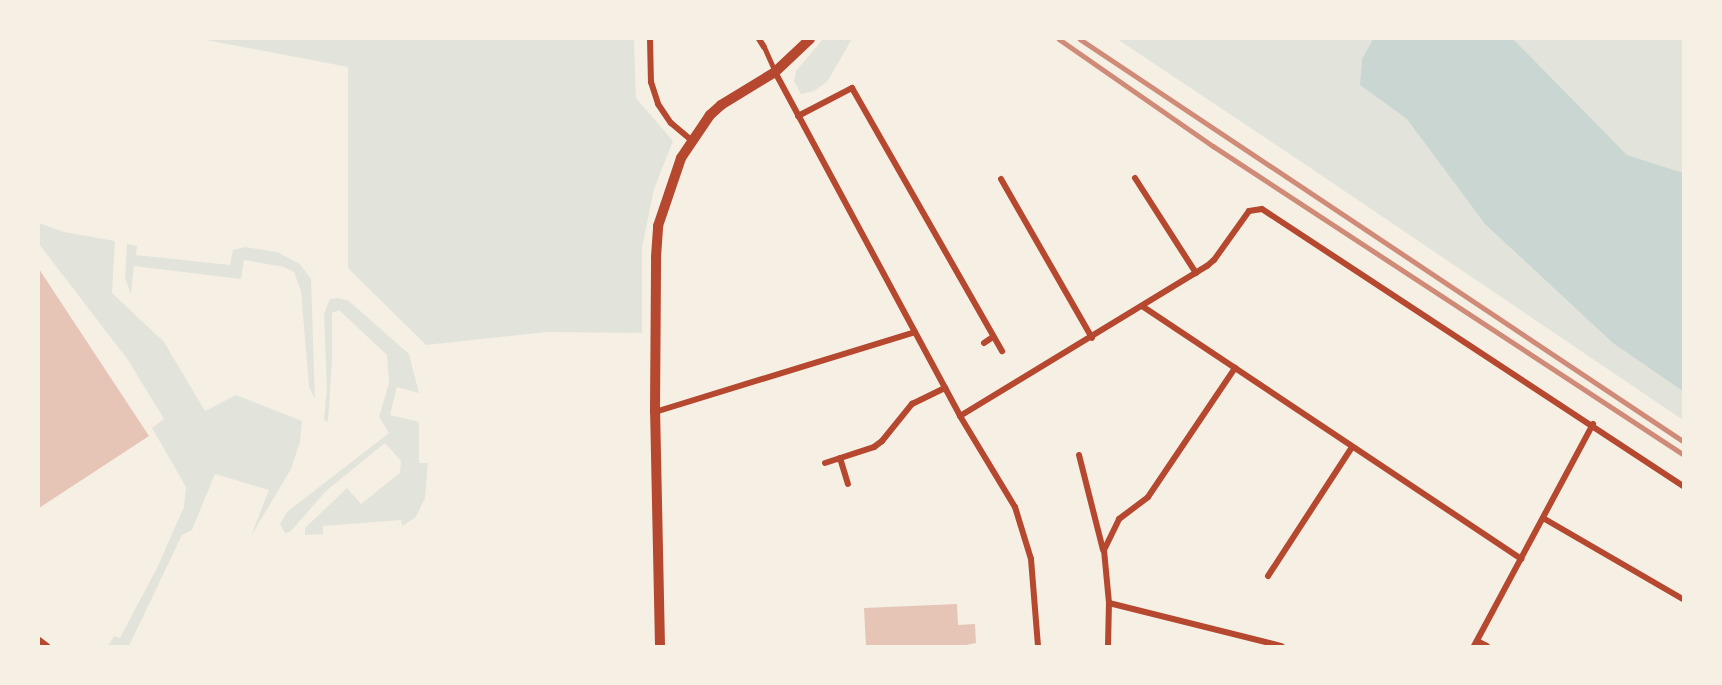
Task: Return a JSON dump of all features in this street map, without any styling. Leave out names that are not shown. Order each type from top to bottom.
[{"type":"street","points":[[650,39],[651,82],[658,104],[670,123],[691,140]]},
{"type":"street","points":[[759,39],[798,116],[960,416],[1015,507],[1031,559],[1038,646]]},
{"type":"street","points":[[660,646],[655,412],[658,226],[681,158],[710,115],[775,72],[810,39]]},
{"type":"street","points":[[798,116],[852,88],[1002,351]]},
{"type":"street","points":[[1135,178],[1196,273]]},
{"type":"street","points":[[1001,179],[1092,338]]},
{"type":"street","points":[[960,416],[1196,273],[1214,260],[1249,211],[1262,209],[1593,424],[1683,486]]},
{"type":"street","points":[[1142,306],[1521,559]]},
{"type":"street","points":[[655,412],[915,332]]},
{"type":"street","points":[[984,343],[993,337]]},
{"type":"street","points":[[1104,550],[1119,519],[1148,497],[1235,368]]},
{"type":"street","points":[[825,463],[874,447],[882,441],[912,404],[945,388]]},
{"type":"street","points":[[1486,646],[1476,643],[1593,424]]},
{"type":"street","points":[[1268,576],[1352,447]]},
{"type":"street","points":[[1079,455],[1104,550],[1109,603],[1108,646]]},
{"type":"street","points":[[840,458],[848,484]]},
{"type":"street","points":[[1543,518],[1683,599]]},
{"type":"street","points":[[1109,603],[1282,646]]},
{"type":"street","points":[[39,640],[47,646]]},
{"type":"shaded area","points":[[201,39],[634,39],[636,98],[673,141],[654,189],[642,248],[642,333],[547,332],[426,345],[348,268],[348,67]]},
{"type":"shaded area","points":[[823,39],[852,39],[827,82],[814,91],[801,94],[794,81],[796,71]]},
{"type":"shaded area","points":[[1117,39],[1683,39],[1683,420],[1312,169]]},
{"type":"shaded area","points":[[1373,39],[1513,39],[1627,155],[1683,173],[1683,391],[1613,343],[1485,224],[1407,119],[1360,85],[1362,59]]},
{"type":"shaded area","points":[[39,223],[64,232],[115,241],[112,293],[164,342],[205,411],[236,395],[302,421],[300,442],[291,469],[251,536],[269,490],[215,474],[192,530],[182,535],[129,646],[108,646],[114,636],[120,638],[157,568],[184,507],[186,487],[152,428],[164,419],[128,360],[39,244]]},
{"type":"shaded area","points":[[127,244],[137,246],[136,255],[230,265],[233,250],[245,247],[277,252],[300,264],[311,279],[315,399],[309,387],[301,291],[294,272],[284,267],[244,260],[241,279],[134,266],[131,294],[125,278]]},
{"type":"shaded area","points":[[339,298],[349,301],[409,354],[419,393],[397,387],[390,415],[419,422],[419,463],[428,463],[425,498],[416,517],[402,526],[401,520],[323,526],[323,534],[305,535],[305,528],[347,488],[361,504],[400,473],[401,461],[385,443],[326,491],[290,532],[285,533],[280,524],[287,512],[389,433],[379,417],[389,383],[387,355],[339,310],[332,313],[328,422],[324,420],[327,388],[324,314],[330,299]]},
{"type":"building","points":[[39,269],[149,436],[39,508]]},
{"type":"building","points":[[957,604],[958,625],[975,624],[976,643],[961,646],[866,646],[864,608]]},
{"type":"railway","points":[[1059,39],[1213,146],[1683,454]]},
{"type":"railway","points":[[1080,39],[1683,441]]}]
